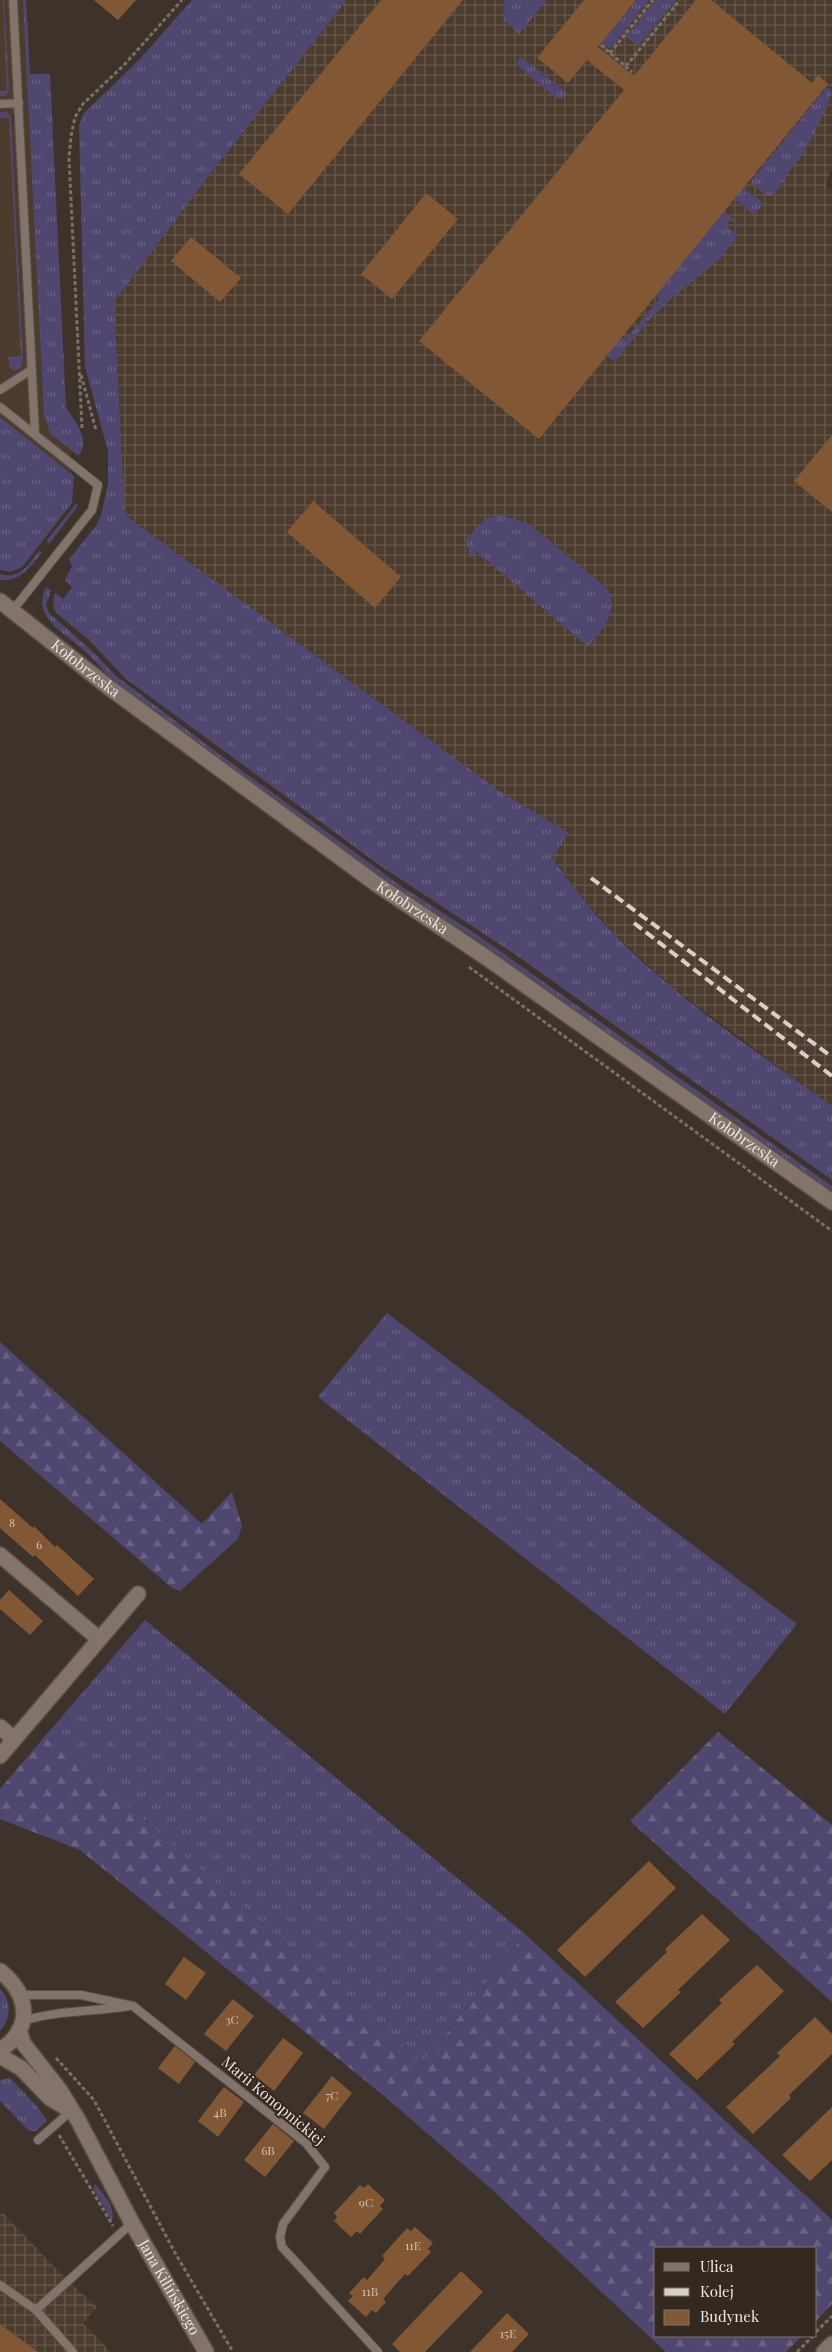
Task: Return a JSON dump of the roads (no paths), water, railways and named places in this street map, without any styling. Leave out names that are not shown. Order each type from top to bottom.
[{"type":"street","name":"Kołobrzeska","points":[[0,601],[107,686],[375,883],[495,963],[832,1202]]},
{"type":"street","points":[[0,1555],[99,1639]]},
{"type":"street","points":[[0,1756],[138,1594]]},
{"type":"street","points":[[0,1727],[14,1739]]},
{"type":"street","points":[[0,1971],[12,1981],[21,1995],[24,2012],[21,2026],[10,2044],[0,2050]]},
{"type":"street","name":"Jana Kilińskiego","points":[[21,2026],[23,2043],[59,2089],[95,2151],[132,2223],[206,2352]]},
{"type":"street","name":"Jana Kilińskiego","points":[[0,2056],[21,2068],[50,2098],[71,2111]]},
{"type":"street","points":[[824,2352],[832,2344]]},
{"type":"lane","points":[[13,0],[35,434]]},
{"type":"lane","points":[[0,104],[19,103]]},
{"type":"lane","points":[[0,390],[31,370]]},
{"type":"lane","points":[[0,407],[98,485],[92,510],[13,610]]},
{"type":"lane","name":"Marii Konopnickiej","points":[[21,1995],[81,1995],[133,2006],[306,2143],[323,2161],[325,2167],[283,2224],[280,2236],[282,2247],[378,2352]]},
{"type":"lane","points":[[21,2026],[64,2011],[91,2012],[133,2006]]},
{"type":"lane","points":[[38,2140],[71,2111]]},
{"type":"lane","name":"Jana Kilińskiego","points":[[36,2310],[132,2223]]},
{"type":"lane","points":[[0,2285],[36,2310],[72,2352]]},
{"type":"railway","points":[[591,878],[832,1057]]},
{"type":"railway","points":[[634,923],[832,1076]]}]
